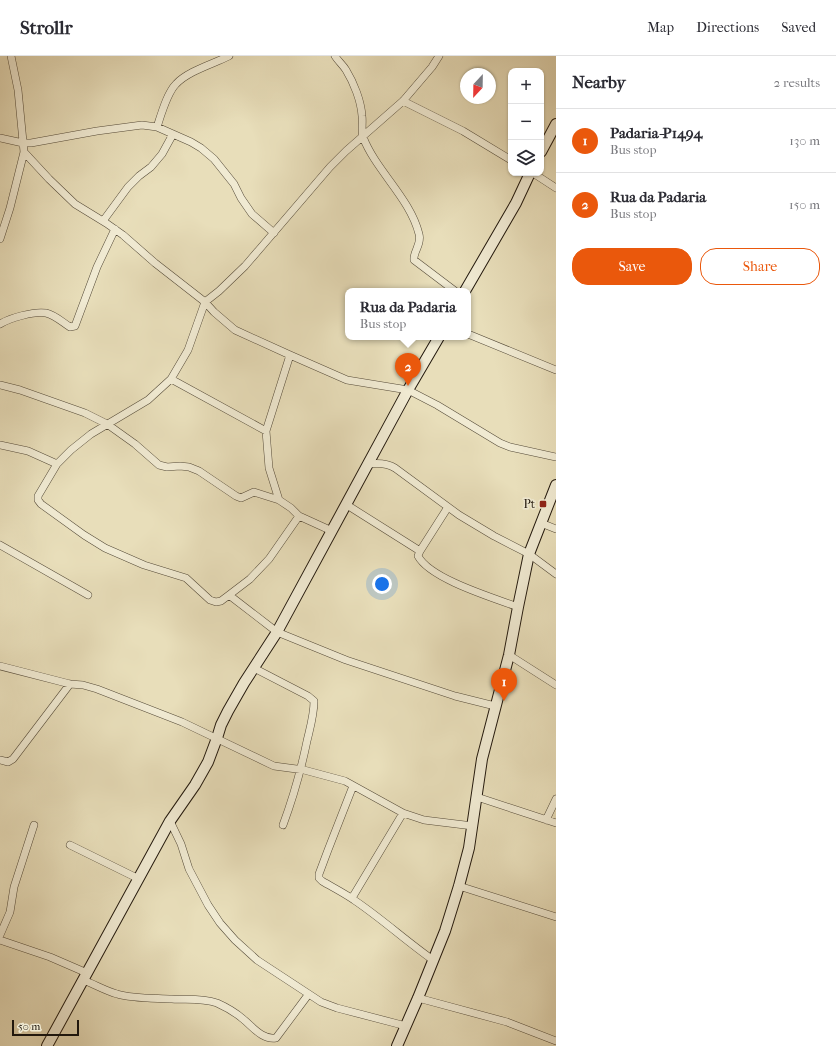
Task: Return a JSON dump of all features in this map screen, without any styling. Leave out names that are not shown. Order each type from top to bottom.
[{"type":"street","points":[[0,240],[10,208],[24,152],[18,90],[11,56]]},
{"type":"street","points":[[157,127],[168,98],[176,84],[197,70],[229,56]]},
{"type":"street","points":[[335,56],[346,70],[355,88],[362,116],[362,136],[406,205],[418,231],[420,240],[414,260],[451,288]]},
{"type":"street","points":[[299,516],[269,558],[250,579],[221,601],[216,602],[210,600],[186,578],[144,565],[105,548],[41,504],[38,500],[38,496],[57,464],[71,450],[107,424],[120,418],[148,400],[171,379],[188,350],[205,302],[219,291],[264,246],[330,167],[362,136],[403,102],[432,67],[439,56]]},
{"type":"street","points":[[403,102],[463,131],[508,158]]},
{"type":"street","points":[[544,146],[556,124]]},
{"type":"street","points":[[0,138],[23,143],[31,143],[104,130],[142,126],[157,127],[201,148],[214,159],[234,184],[241,198],[252,214],[274,233]]},
{"type":"street","points":[[103,221],[128,187],[151,167],[162,154],[173,134]]},
{"type":"street","points":[[24,152],[70,200],[115,229],[205,302],[235,330],[290,356],[347,380],[408,390],[437,405],[500,444],[556,457]]},
{"type":"street","points":[[467,288],[516,203],[529,176]]},
{"type":"street","points":[[538,176],[556,188]]},
{"type":"street","points":[[0,324],[28,314],[46,313],[54,316],[70,327],[75,326],[97,268],[115,229]]},
{"type":"street","points":[[471,335],[556,370]]},
{"type":"street","points":[[47,1046],[170,821],[195,785],[208,762],[221,725],[277,632],[408,390],[437,340]]},
{"type":"street","points":[[279,500],[269,468],[266,431],[290,356]]},
{"type":"street","points":[[171,379],[266,431]]},
{"type":"street","points":[[0,385],[65,405],[107,424],[135,444],[159,465],[167,467],[180,466],[194,469],[241,498],[254,492],[279,500],[291,508],[299,516],[332,531]]},
{"type":"street","points":[[0,445],[28,451],[57,464]]},
{"type":"street","points":[[368,464],[390,465],[448,507],[494,536],[529,554],[556,574]]},
{"type":"street","points":[[397,1046],[445,931],[459,886],[473,826],[482,759],[495,706],[510,655],[529,554],[556,485]]},
{"type":"street","points":[[346,505],[420,551]]},
{"type":"street","points":[[448,507],[418,556],[434,571],[463,588],[518,607]]},
{"type":"street","points":[[541,523],[556,529]]},
{"type":"street","points":[[0,546],[88,595]]},
{"type":"street","points":[[229,595],[277,632],[346,660],[455,696],[495,706]]},
{"type":"street","points":[[510,655],[556,685]]},
{"type":"street","points":[[0,666],[70,684],[83,685],[112,694],[182,722],[265,763],[320,774],[345,781],[403,813],[424,820],[473,826]]},
{"type":"street","points":[[254,668],[308,696],[314,701],[312,722],[295,793],[284,825]]},
{"type":"street","points":[[0,760],[8,762],[13,759],[70,684]]},
{"type":"street","points":[[354,786],[328,850],[319,878],[352,898],[433,960]]},
{"type":"street","points":[[477,797],[556,823]]},
{"type":"street","points":[[546,820],[556,799]]},
{"type":"street","points":[[352,898],[403,813]]},
{"type":"street","points":[[170,821],[181,844],[189,869],[220,923],[235,940],[257,960],[320,1002],[337,1008],[406,1026]]},
{"type":"street","points":[[0,935],[10,912],[14,887],[34,824]]},
{"type":"street","points":[[70,845],[139,879]]},
{"type":"street","points":[[459,886],[556,917]]},
{"type":"street","points":[[0,940],[50,957],[117,994],[173,1000],[207,1000],[219,1004],[242,1018],[261,1035],[270,1039],[276,1038],[308,995]]},
{"type":"street","points":[[418,998],[508,1022],[556,1041]]},
{"type":"place","name":"Rua da Padaria","points":[[408,386]]},
{"type":"place","name":"Pt","points":[[543,504]]},
{"type":"place","name":"Padaria-P1494","points":[[504,701]]}]
